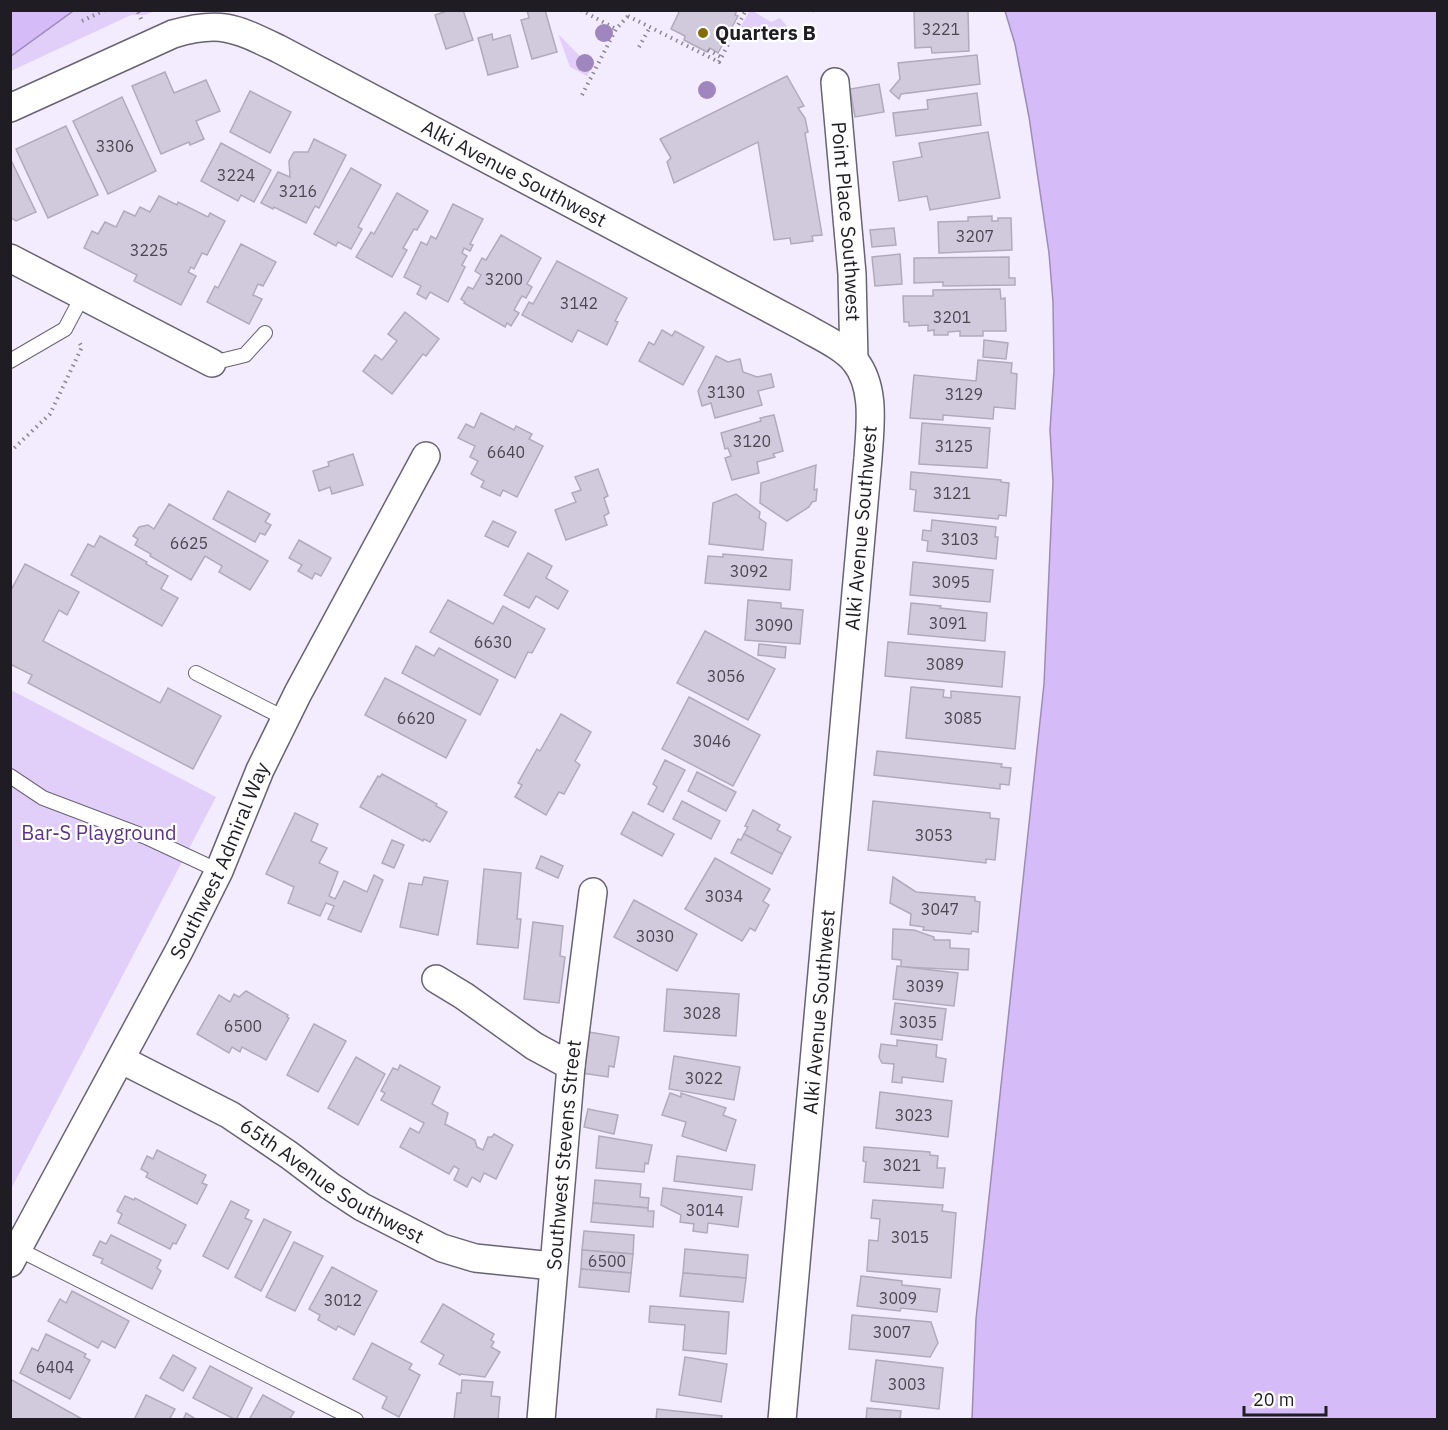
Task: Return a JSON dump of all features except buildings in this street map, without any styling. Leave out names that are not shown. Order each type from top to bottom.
[{"type":"street","name":"Alki Avenue Southwest","points":[[10,108],[173,34],[196,27],[230,28],[279,49],[794,322],[838,347],[854,360],[861,371],[868,392],[870,427],[782,1419]]},
{"type":"street","name":"Point Place Southwest","points":[[835,82],[852,274],[854,360]]},
{"type":"street","points":[[10,258],[212,363]]},
{"type":"street","name":"Southwest Admiral Way","points":[[14,1256],[180,949],[219,871],[260,770],[285,718],[426,456]]},
{"type":"street","name":"Southwest Stevens Street","points":[[541,1419],[571,1066],[593,892]]},
{"type":"street","points":[[436,979],[534,1046],[571,1066]]},
{"type":"street","name":"65th Avenue Southwest","points":[[122,1060],[230,1114],[362,1207],[442,1248],[475,1258],[554,1266]]},
{"type":"lane","points":[[10,361],[65,329],[83,295]]},
{"type":"lane","points":[[212,363],[245,355],[265,333]]},
{"type":"lane","points":[[196,673],[285,718]]},
{"type":"lane","points":[[10,776],[42,798],[146,837],[219,871]]},
{"type":"lane","points":[[14,1256],[356,1419]]},
{"type":"path","points":[[82,21],[105,10]]},
{"type":"path","points":[[142,10],[138,12],[142,21]]},
{"type":"path","points":[[581,10],[616,29]]},
{"type":"path","points":[[582,95],[616,29],[628,16],[629,10]]},
{"type":"path","points":[[628,16],[719,62],[746,10]]},
{"type":"path","points":[[639,47],[650,27]]},
{"type":"path","points":[[708,50],[722,57]]},
{"type":"path","points":[[10,452],[50,414],[82,347],[74,335],[65,329]]},
{"type":"green space","points":[[750,10],[771,22],[780,18],[787,26],[763,41],[740,28]]},
{"type":"green space","points":[[10,11],[155,11],[145,15],[131,15],[11,71]]},
{"type":"green space","points":[[558,34],[582,58],[593,64],[587,76],[570,67]]},
{"type":"green space","name":"Bar-S Playground","points":[[11,690],[216,797],[11,1189]]},
{"type":"shaded area","points":[[11,10],[73,10],[73,11],[11,56]]},
{"type":"shaded area","points":[[1005,11],[1437,11],[1437,1419],[972,1419],[976,1319],[1044,684],[1053,482],[1050,430],[1054,371],[1053,302],[1049,253],[1029,117],[1015,44]]},
{"type":"place","name":"Quarters B","points":[[703,33]]}]
